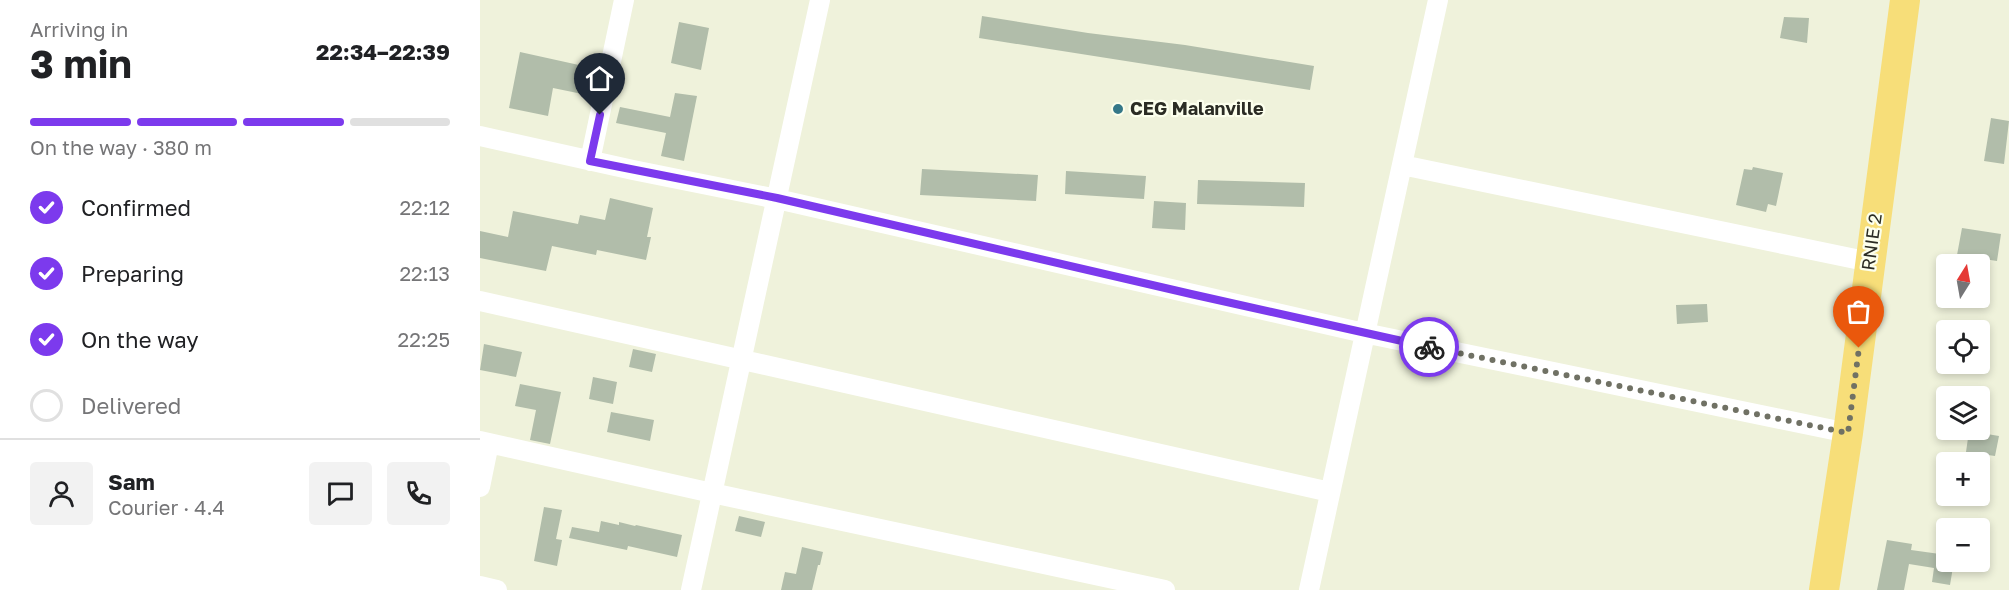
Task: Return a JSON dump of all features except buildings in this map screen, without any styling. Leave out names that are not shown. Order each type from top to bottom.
[{"type":"main road","name":"RNIE 2","points":[[1824,590],[1848,433],[1905,0]]},
{"type":"street","points":[[590,161],[624,0]]},
{"type":"street","points":[[691,590],[820,0]]},
{"type":"street","points":[[1309,590],[1438,0]]},
{"type":"street","points":[[480,136],[590,161],[777,198],[1364,333],[1848,433]]},
{"type":"street","points":[[1402,165],[1869,262]]},
{"type":"street","points":[[480,301],[1330,492]]},
{"type":"street","points":[[480,487],[484,442],[1165,590]]},
{"type":"street","points":[[480,586],[497,590]]},
{"type":"way so far","points":[[1429,347],[1848,433],[1859,348]]},
{"type":"place","name":"CEG Malanville","points":[[1118,109]]},
{"type":"route","points":[[600,115],[590,161],[777,198],[1429,347]]}]
